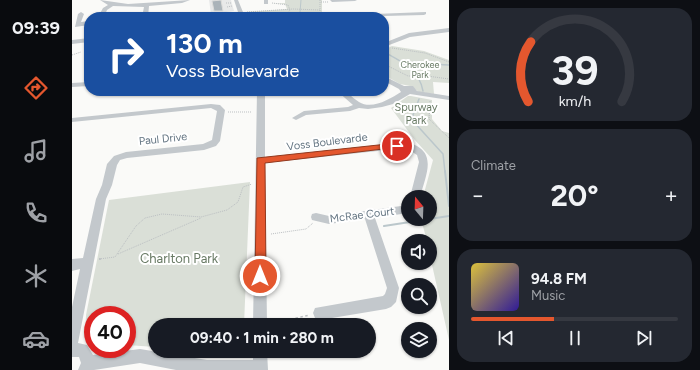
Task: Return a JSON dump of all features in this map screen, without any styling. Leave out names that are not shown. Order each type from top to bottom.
[{"type":"street","points":[[102,0],[111,5],[182,2],[188,0]]},
{"type":"street","points":[[332,2],[355,0]]},
{"type":"street","points":[[234,1],[242,12]]},
{"type":"street","points":[[146,12],[147,4]]},
{"type":"street","points":[[104,12],[111,5]]},
{"type":"street","points":[[389,15],[424,13]]},
{"type":"street","points":[[81,14],[78,25],[84,24]]},
{"type":"street","points":[[389,42],[409,35],[448,31]]},
{"type":"street","points":[[72,42],[84,41]]},
{"type":"street","points":[[389,81],[407,91],[449,98]]},
{"type":"street","points":[[72,85],[84,84]]},
{"type":"street","points":[[347,96],[358,105],[368,107],[390,102],[407,91]]},
{"type":"street","points":[[260,318],[261,96]]},
{"type":"street","points":[[294,109],[304,113],[350,109],[358,105]]},
{"type":"street","points":[[72,120],[211,106],[220,108],[220,112]]},
{"type":"street","name":"Paul Drive","points":[[72,340],[100,198],[107,184],[112,164],[114,161],[126,155],[213,144],[216,141],[220,112]]},
{"type":"street","points":[[296,118],[304,113]]},
{"type":"street","name":"Voss Boulevarde","points":[[260,160],[273,160],[407,145],[423,157],[424,162],[417,190]]},
{"type":"street","name":"McRae Court","points":[[316,217],[329,220],[401,210]]},
{"type":"street","points":[[320,313],[386,302],[391,297],[393,288],[369,215]]},
{"type":"street","points":[[72,265],[87,263]]},
{"type":"street","points":[[72,350],[82,350],[85,353],[87,366],[140,356],[207,368],[260,369],[260,358]]},
{"type":"path","points":[[266,12],[293,9],[320,10],[320,0]]},
{"type":"path","points":[[226,3],[234,1]]},
{"type":"path","points":[[266,2],[286,4],[290,10]]},
{"type":"path","points":[[320,2],[332,2]]},
{"type":"path","points":[[227,7],[234,6]]},
{"type":"path","points":[[392,48],[425,53],[449,62]]},
{"type":"path","points":[[72,55],[84,50]]},
{"type":"path","points":[[389,66],[404,74],[449,79]]},
{"type":"path","points":[[430,99],[429,119],[449,138]]},
{"type":"path","points":[[220,112],[261,112]]},
{"type":"path","points":[[118,254],[136,226],[145,218],[162,214],[202,217],[232,208],[238,202],[244,187],[252,184]]},
{"type":"path","points":[[87,263],[92,260],[115,257],[118,254],[199,220],[202,217]]},
{"type":"path","points":[[271,234],[306,229],[313,225],[316,217]]},
{"type":"path","points":[[297,318],[320,313]]},
{"type":"shaded area","points":[[209,0],[231,0],[234,11],[211,12]]},
{"type":"green space","points":[[285,0],[322,0],[322,12],[246,12],[287,9],[285,4],[272,4],[285,3]]},
{"type":"green space","name":"Cherokee Park","points":[[392,46],[424,51],[449,60],[449,83],[433,82],[434,94],[419,92],[410,86],[400,84],[389,78],[389,48]]},
{"type":"green space","name":"Spurway Park","points":[[408,96],[432,100],[432,119],[442,131],[449,133],[449,340],[437,287],[437,278],[435,278],[433,270],[437,270],[437,234],[425,234],[423,226],[437,226],[437,190],[425,190],[433,160],[414,139],[391,108]]},
{"type":"green space","name":"Charlton Park","points":[[250,182],[244,318],[148,318],[148,346],[136,346],[136,306],[88,306],[109,200]]},
{"type":"building","points":[[221,0],[223,11],[214,11],[212,1]]},
{"type":"waterway","points":[[300,12],[301,0]]},
{"type":"waterway","points":[[389,55],[409,67],[414,72],[421,83],[423,91]]},
{"type":"waterway","points":[[406,63],[449,65]]},
{"type":"waterway","points":[[419,99],[413,115],[413,121],[443,154],[445,172]]},
{"type":"waterway","points":[[445,171],[449,206]]},
{"type":"waterway","points":[[384,226],[449,216]]},
{"type":"route","points":[[260,276],[260,160],[273,160],[397,146]]}]
